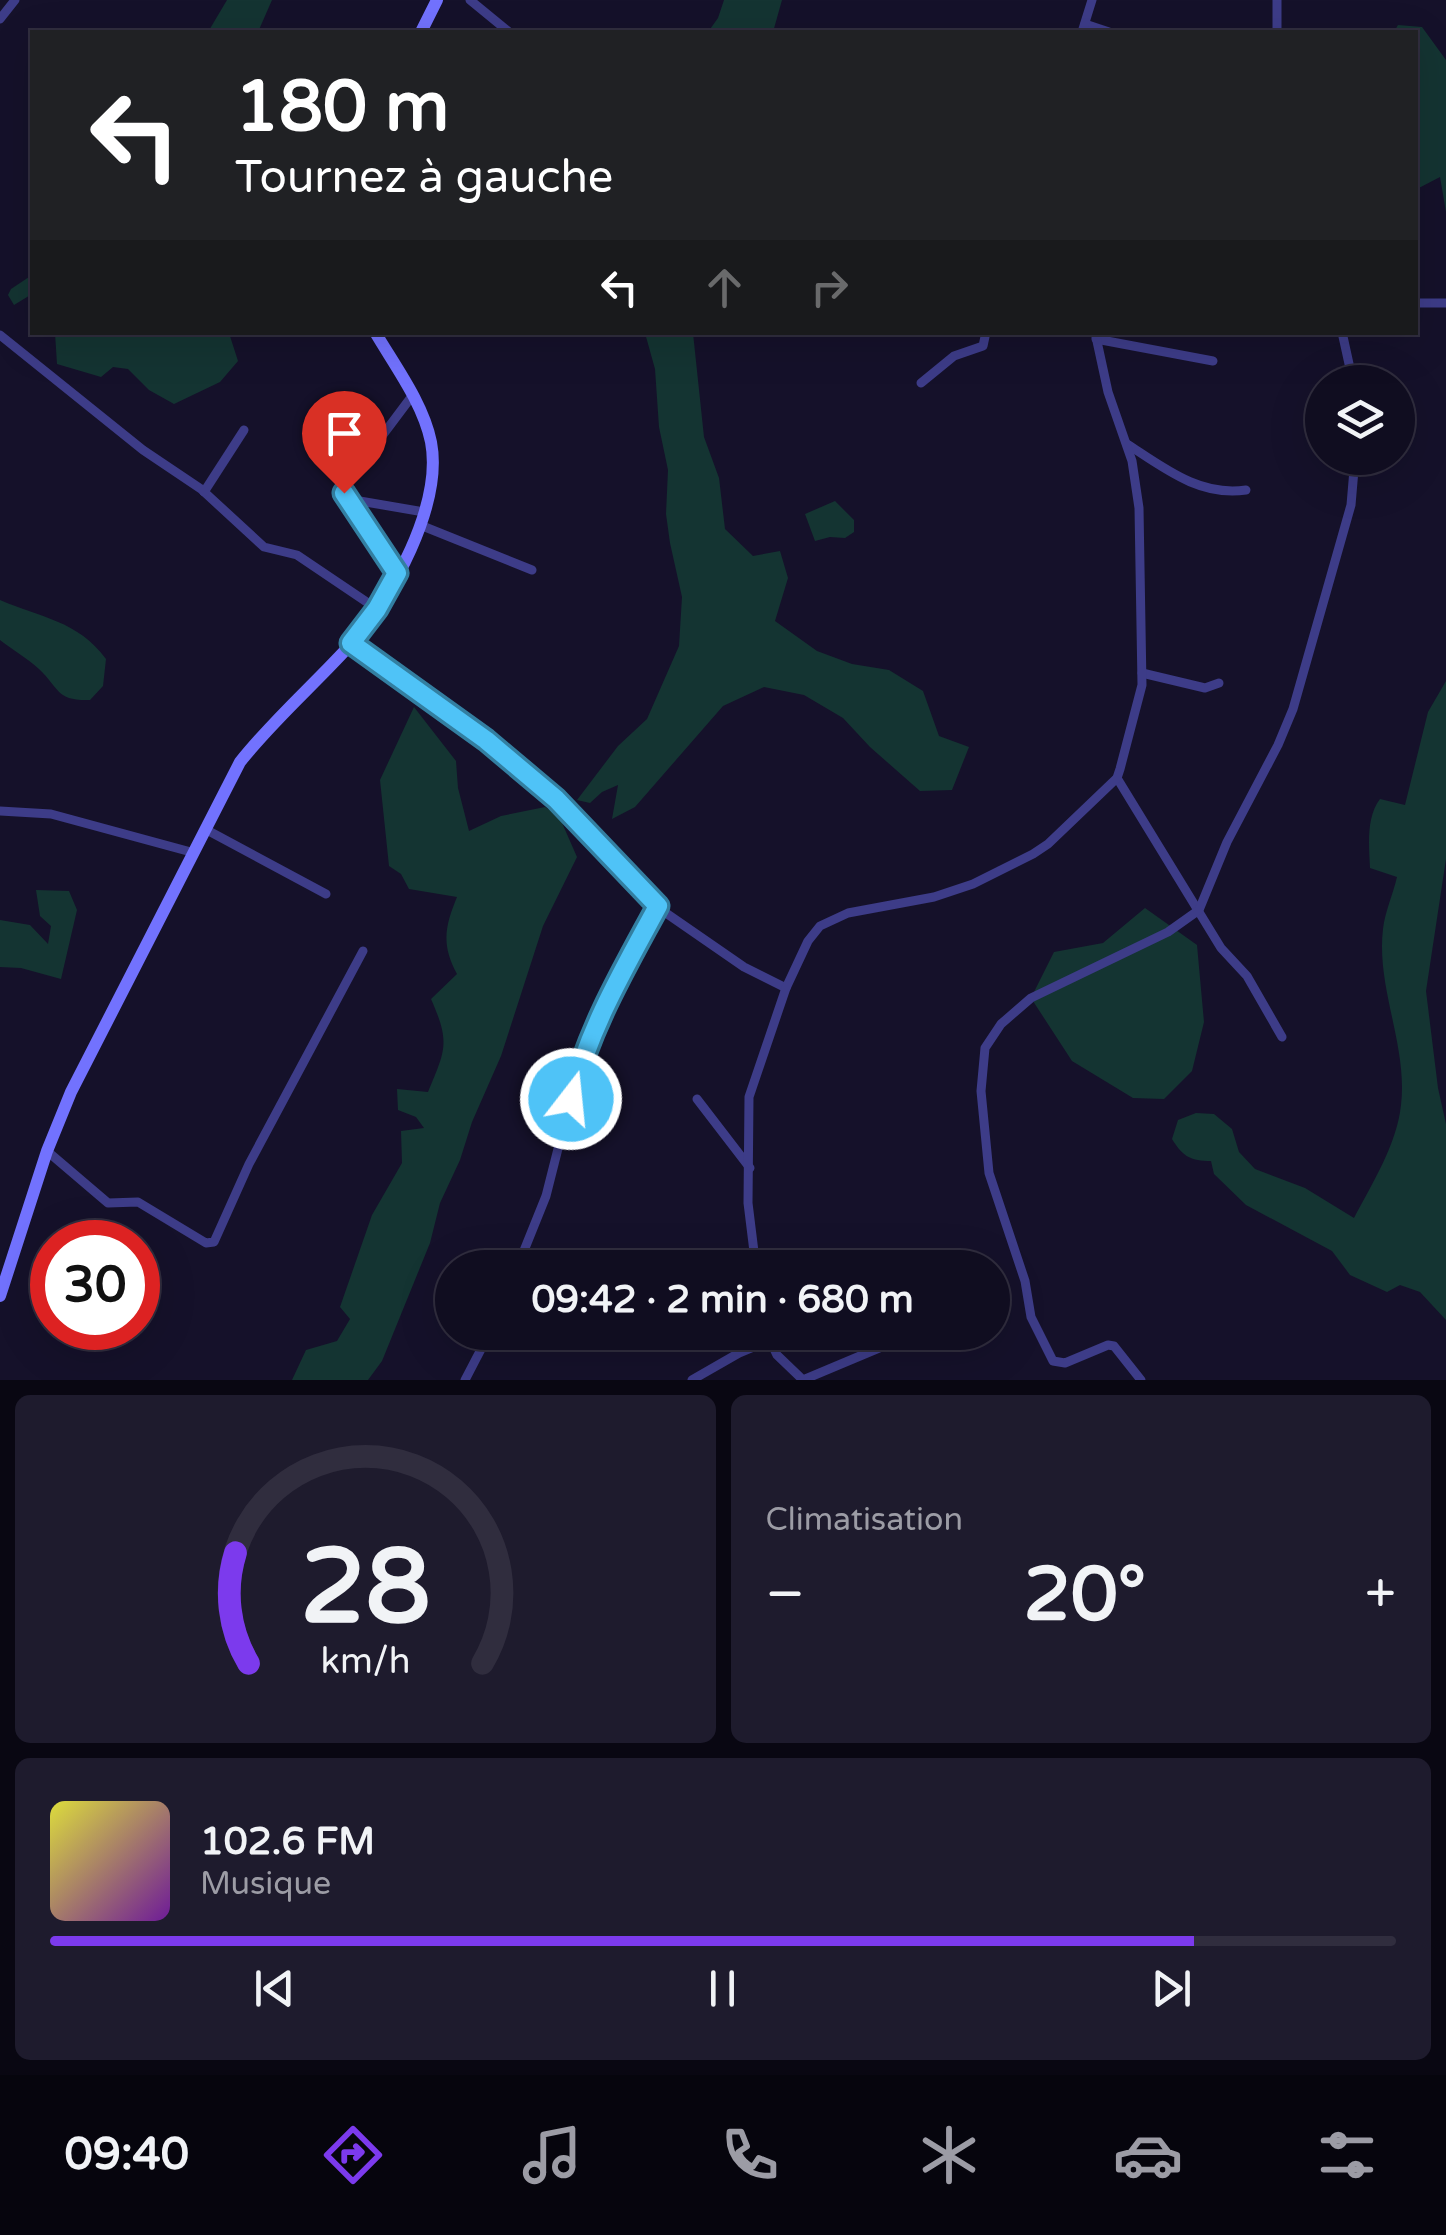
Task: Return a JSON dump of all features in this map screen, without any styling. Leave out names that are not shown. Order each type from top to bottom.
[{"type":"street","points":[[0,19],[15,0]]},
{"type":"street","points":[[422,30],[436,0]]},
{"type":"street","points":[[470,0],[507,30]]},
{"type":"street","points":[[1084,28],[1092,0]]},
{"type":"street","points":[[1277,0],[1277,30]]},
{"type":"street","points":[[1418,303],[1446,303]]},
{"type":"street","points":[[0,335],[143,450],[204,492],[264,547],[297,555],[377,609]]},
{"type":"street","points":[[0,1296],[2,1279],[46,1152],[191,852],[240,762],[261,735],[351,643],[377,609],[422,518],[433,471],[431,441],[412,396],[377,335]]},
{"type":"street","points":[[921,383],[954,356],[982,346],[985,335]]},
{"type":"street","points":[[1343,335],[1349,365]]},
{"type":"street","points":[[754,1250],[748,1203],[750,1097],[786,988],[801,953],[820,926],[848,913],[934,897],[973,884],[1048,844],[1116,778],[1142,673],[1139,508],[1096,336],[1213,361]]},
{"type":"street","points":[[397,573],[348,499],[346,484],[412,396]]},
{"type":"street","points":[[204,492],[244,430]]},
{"type":"street","points":[[1126,444],[1209,490],[1246,490]]},
{"type":"street","points":[[1141,1380],[1114,1346],[1066,1363],[1053,1361],[1048,1354],[1031,1317],[1025,1281],[988,1173],[980,1074],[990,1038],[1015,1010],[1057,984],[1168,932],[1199,910],[1227,842],[1293,709],[1351,504],[1354,475]]},
{"type":"street","points":[[348,499],[422,518],[532,570]]},
{"type":"street","points":[[351,643],[486,740],[556,799],[658,906],[744,967],[786,988]]},
{"type":"street","points":[[1142,673],[1205,688],[1219,683]]},
{"type":"street","points":[[1116,778],[1221,948],[1247,976],[1282,1037]]},
{"type":"street","points":[[0,811],[51,814],[191,852]]},
{"type":"street","points":[[205,829],[326,894]]},
{"type":"street","points":[[524,1250],[546,1196],[580,1062],[658,906]]},
{"type":"street","points":[[46,1152],[108,1203],[138,1202],[206,1243],[214,1242],[250,1164],[364,951]]},
{"type":"street","points":[[697,1099],[750,1168]]},
{"type":"street","points":[[464,1380],[480,1350]]},
{"type":"street","points":[[692,1380],[744,1350]]},
{"type":"street","points":[[774,1350],[802,1380],[874,1350]]},
{"type":"green space","points":[[227,0],[272,0],[259,30],[209,30]]},
{"type":"green space","points":[[724,0],[782,0],[774,30],[709,30]]},
{"type":"green space","points":[[1398,25],[1422,27],[1446,60],[1446,212],[1440,177],[1418,188],[1418,30],[1395,30]]},
{"type":"green space","points":[[30,276],[30,295],[14,305],[8,295]]},
{"type":"green space","points":[[55,335],[230,335],[238,361],[220,382],[174,404],[149,390],[128,369],[113,367],[101,377],[57,364]]},
{"type":"green space","points":[[646,335],[693,335],[704,437],[719,478],[725,529],[753,556],[780,551],[788,578],[775,621],[817,651],[852,664],[889,670],[923,691],[939,736],[969,747],[952,790],[920,791],[843,718],[804,695],[764,687],[723,706],[635,807],[612,819],[618,785],[590,803],[577,800],[618,746],[647,719],[679,646],[682,597],[666,514],[668,470],[659,427],[655,369]]},
{"type":"green space","points":[[835,501],[854,520],[854,532],[845,538],[815,541],[805,514]]},
{"type":"green space","points":[[0,600],[71,628],[95,646],[106,659],[103,686],[90,700],[64,696],[34,665],[0,640]]},
{"type":"green space","points":[[1446,681],[1446,859],[1426,991],[1446,1124],[1446,1320],[1420,1292],[1400,1285],[1387,1292],[1350,1275],[1332,1251],[1246,1205],[1214,1174],[1211,1161],[1188,1157],[1172,1139],[1178,1120],[1196,1113],[1214,1114],[1232,1129],[1239,1152],[1255,1169],[1305,1188],[1354,1218],[1383,1163],[1399,1120],[1402,1083],[1382,951],[1384,923],[1397,877],[1370,868],[1370,823],[1380,799],[1405,805],[1428,712]]},
{"type":"green space","points":[[414,707],[456,761],[469,831],[501,816],[545,807],[559,816],[577,857],[543,926],[501,1056],[440,1203],[430,1243],[382,1361],[368,1380],[292,1380],[306,1350],[337,1341],[350,1319],[340,1307],[372,1215],[402,1163],[401,1131],[424,1128],[416,1117],[398,1110],[397,1089],[428,1092],[443,1046],[441,1026],[431,999],[457,974],[446,936],[457,897],[409,889],[401,874],[389,866],[380,780]]},
{"type":"green space","points":[[36,890],[69,891],[77,910],[61,979],[21,968],[0,967],[0,920],[30,925],[48,944],[51,926],[40,916]]},
{"type":"green space","points":[[1145,908],[1197,945],[1204,1022],[1192,1071],[1164,1099],[1133,1098],[1072,1061],[1031,998],[1054,952],[1103,943]]},
{"type":"route","points":[[344,493],[397,573],[377,609],[351,643],[454,714],[556,799],[658,906],[600,1011],[580,1062],[571,1099]]}]
